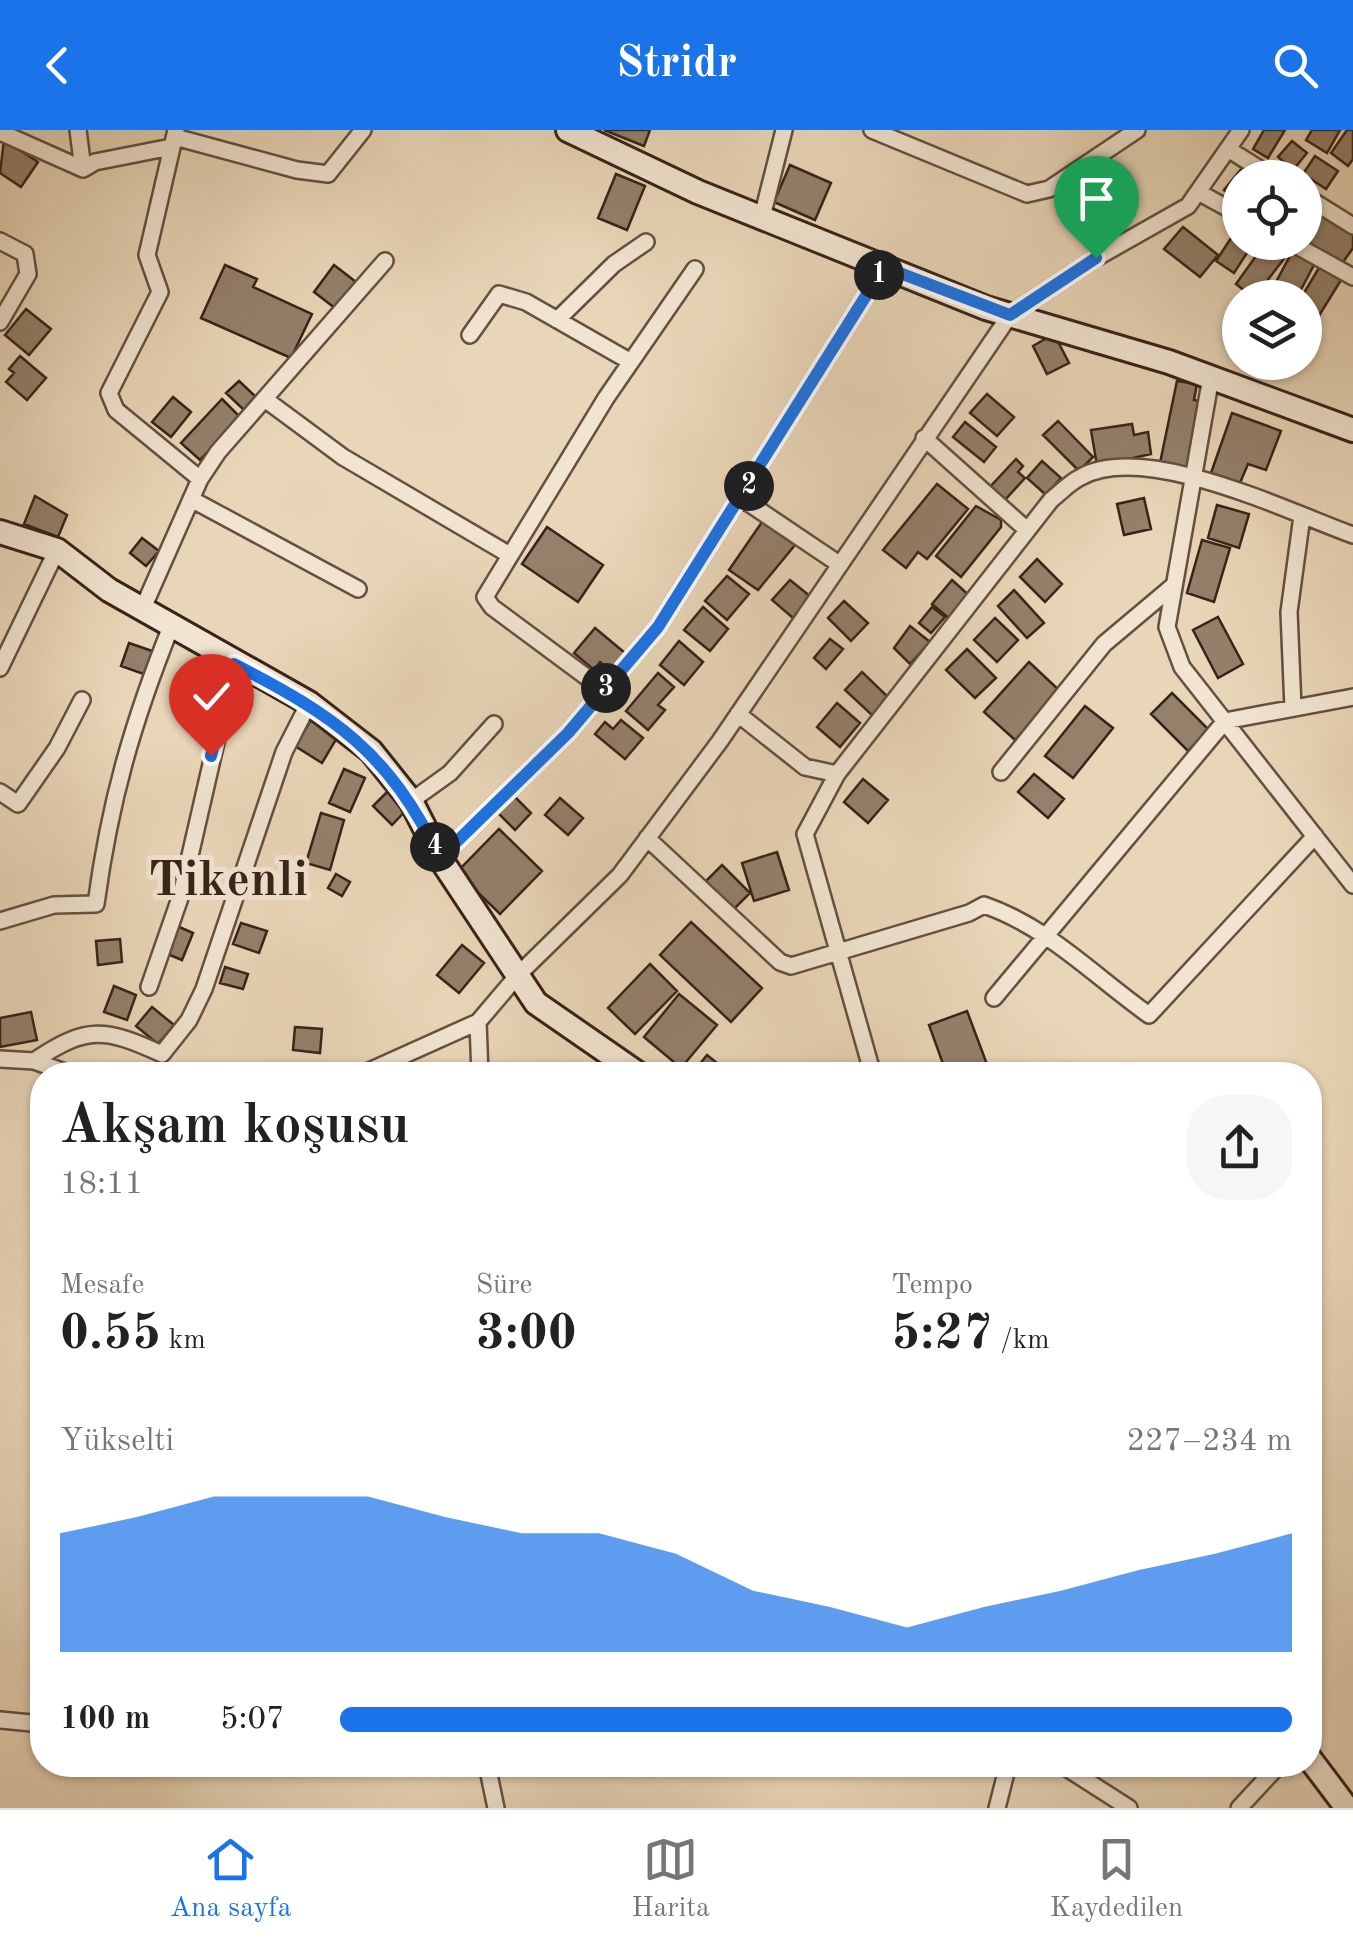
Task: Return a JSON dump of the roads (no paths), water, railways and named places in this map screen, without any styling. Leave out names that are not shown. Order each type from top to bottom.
[{"type":"street","points":[[78,130],[83,169]]},
{"type":"street","points":[[83,169],[174,138],[297,170],[328,174],[363,130]]},
{"type":"street","points":[[568,130],[762,218],[884,267],[1010,315],[1211,378],[1353,430]]},
{"type":"street","points":[[762,218],[784,130]]},
{"type":"street","points":[[872,130],[1027,194],[1049,189],[1130,132]]},
{"type":"street","points":[[389,1062],[478,1022],[518,975],[620,875],[738,714],[1010,315],[1096,258],[1188,206],[1241,130]]},
{"type":"street","points":[[0,132],[83,169]]},
{"type":"street","points":[[174,138],[148,256],[160,292],[109,393],[116,410],[200,479]]},
{"type":"street","points":[[1228,149],[1245,160]]},
{"type":"street","points":[[1198,192],[1222,206]]},
{"type":"street","points":[[1322,207],[1353,226]]},
{"type":"street","points":[[0,241],[24,254],[28,274],[7,296],[0,322]]},
{"type":"street","points":[[556,320],[614,264],[646,242]]},
{"type":"street","points":[[1322,260],[1353,277]]},
{"type":"street","points":[[144,608],[200,479],[218,452],[385,262]]},
{"type":"street","points":[[440,858],[568,733],[658,627],[884,267]]},
{"type":"street","points":[[604,690],[492,608],[484,597],[631,362],[696,269]]},
{"type":"street","points":[[470,335],[499,294],[526,302],[631,362]]},
{"type":"street","points":[[1211,378],[1190,476],[1167,627],[1182,667],[1353,885]]},
{"type":"street","points":[[266,400],[342,457],[508,554]]},
{"type":"street","points":[[924,438],[1028,530]]},
{"type":"street","points":[[869,1062],[805,834],[837,774],[1051,500],[1083,475],[1117,469],[1173,469],[1353,535]]},
{"type":"street","points":[[741,498],[839,564]]},
{"type":"street","points":[[191,499],[358,589]]},
{"type":"street","points":[[1293,708],[1290,612],[1302,516]]},
{"type":"street","points":[[0,532],[57,550],[109,590],[234,664],[310,703],[371,751],[411,801],[440,858],[536,1003],[621,1062]]},
{"type":"street","points":[[0,668],[57,550]]},
{"type":"street","points":[[1001,772],[1104,644],[1173,586]]},
{"type":"street","points":[[0,920],[54,905],[96,904],[108,820],[133,721],[172,624]]},
{"type":"street","points":[[149,987],[181,895],[234,664]]},
{"type":"street","points":[[994,998],[1225,721],[1353,697]]},
{"type":"street","points":[[0,792],[18,804],[57,748],[82,700]]},
{"type":"street","points":[[34,1060],[69,1036],[101,1034],[118,1034],[162,1054],[189,1020],[204,989],[284,752],[310,703]]},
{"type":"street","points":[[738,714],[805,767],[837,774]]},
{"type":"street","points":[[411,801],[450,772],[494,724]]},
{"type":"street","points":[[648,838],[780,962],[791,966],[984,905],[1014,916],[1046,936],[1150,1015],[1315,836]]},
{"type":"street","points":[[478,1022],[480,1062]]},
{"type":"street","points":[[0,1059],[39,1062]]},
{"type":"street","points":[[0,1720],[30,1723]]},
{"type":"street","points":[[1322,1775],[1347,1808]]},
{"type":"street","points":[[490,1777],[496,1808]]},
{"type":"street","points":[[997,1808],[1010,1777]]},
{"type":"street","points":[[1081,1777],[1129,1808]]},
{"type":"street","points":[[1238,1808],[1268,1777]]},
{"type":"district","name":"Tikenli","points":[[228,882]]}]
